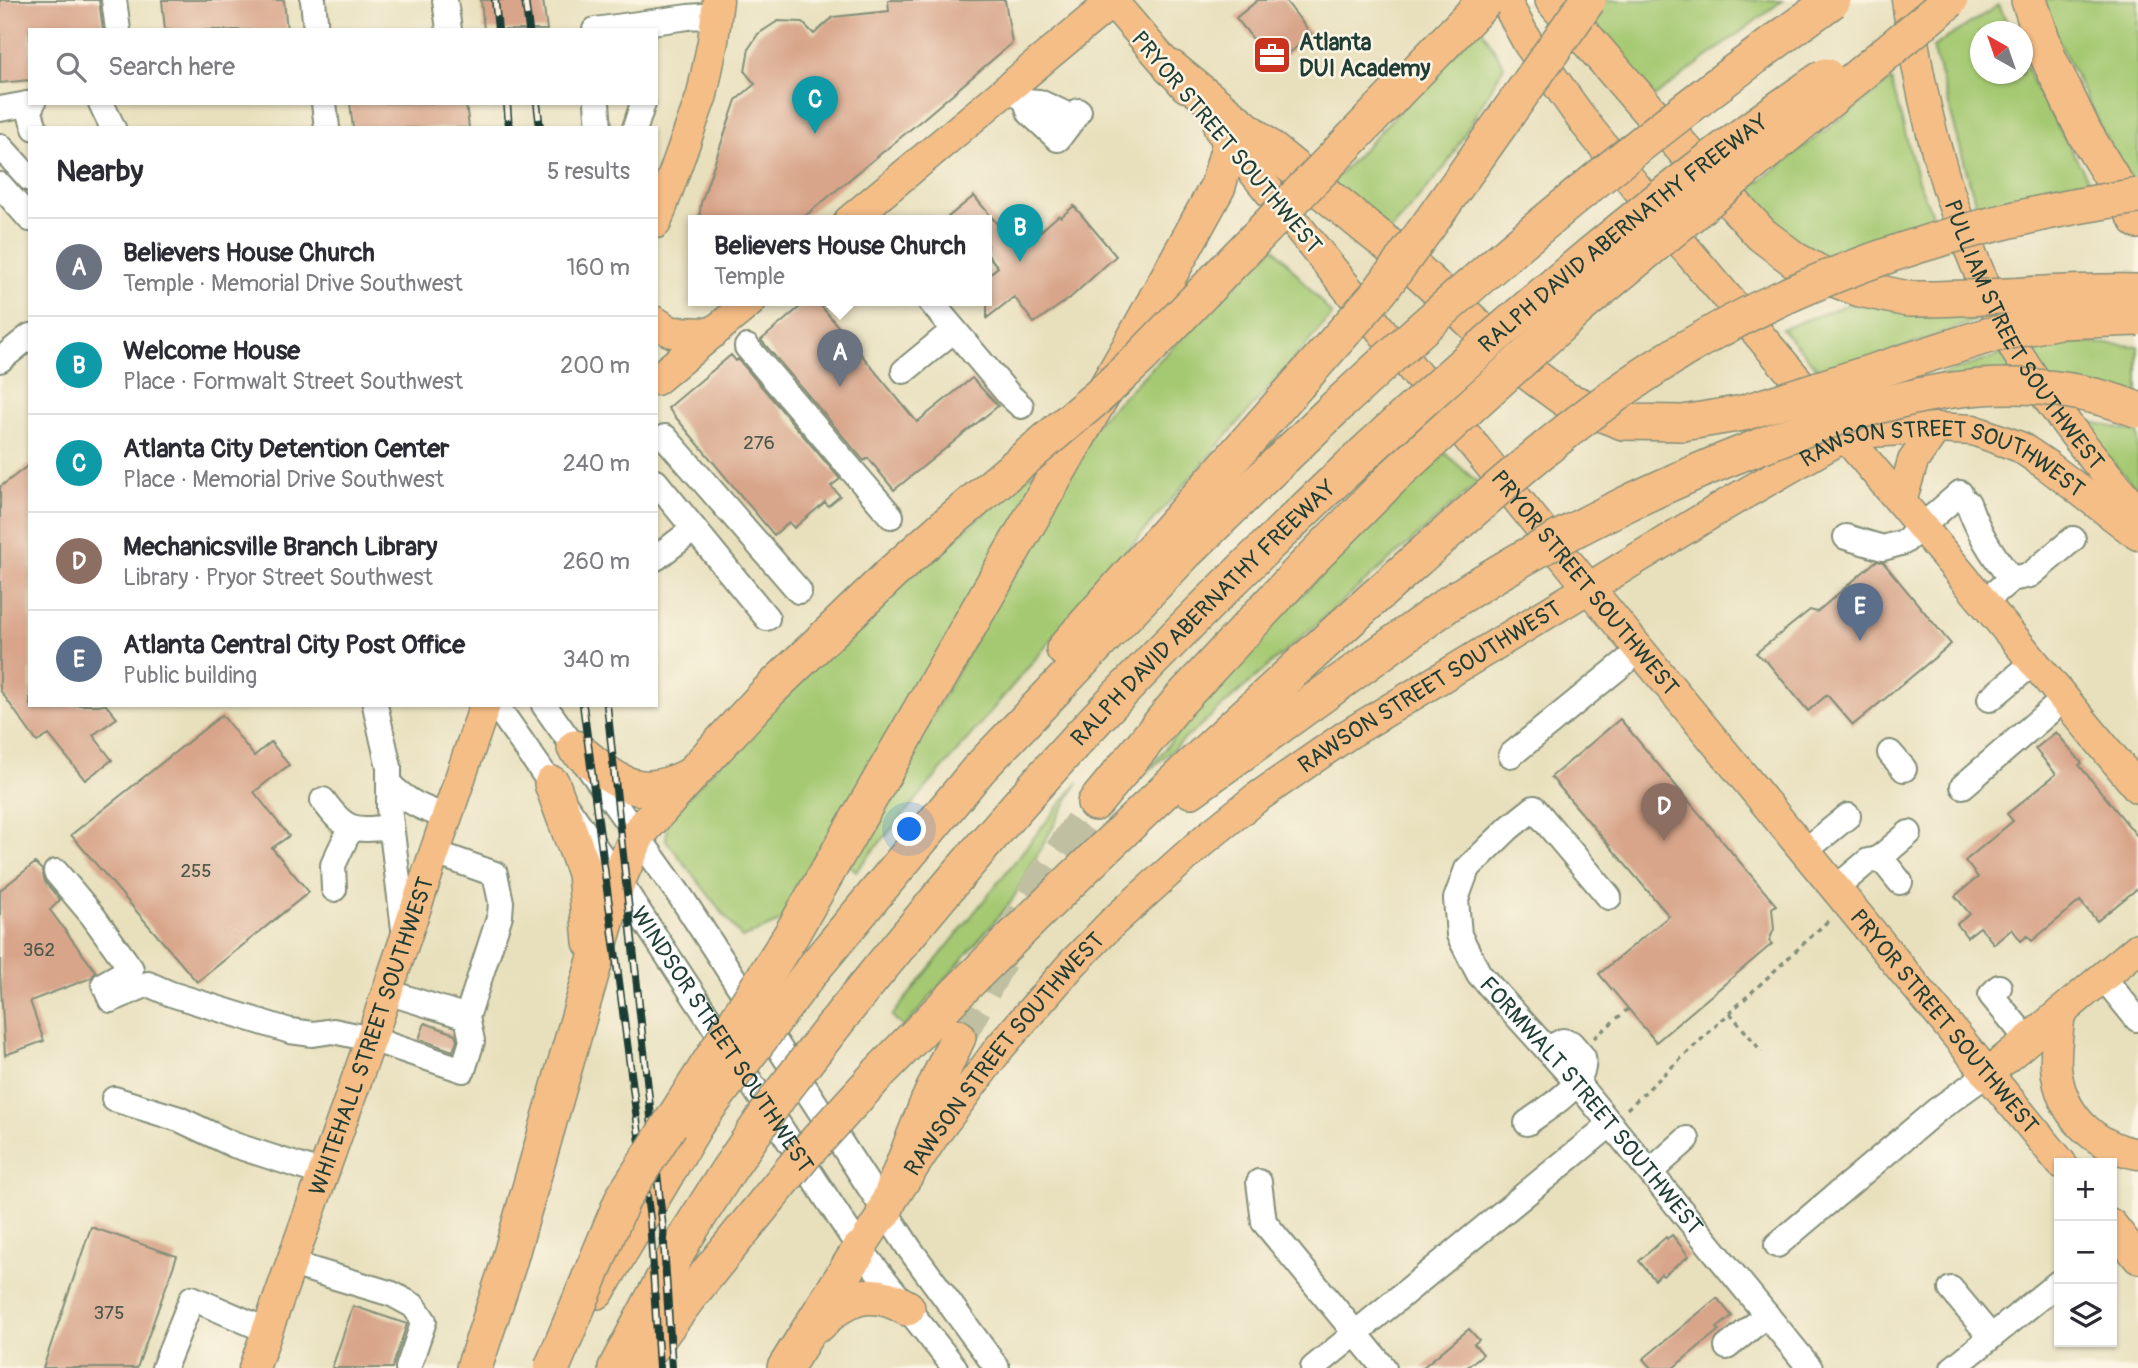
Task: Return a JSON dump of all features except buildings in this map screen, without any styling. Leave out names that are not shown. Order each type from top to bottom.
[{"type":"highway","points":[[474,1368],[508,1265],[618,880],[638,834],[768,692],[894,571],[1140,358],[1486,0]]},
{"type":"highway","points":[[1553,0],[1761,234],[1795,260],[1821,274],[1860,289],[1908,299],[2091,291],[2138,292]]},
{"type":"highway","points":[[1530,82],[1573,0]]},
{"type":"highway","points":[[979,769],[1070,641],[1380,291],[1588,0]]},
{"type":"highway","points":[[553,1368],[697,1122],[813,969],[979,769],[1185,552],[1419,329],[1525,238],[1670,121],[1833,0]]},
{"type":"highway","name":"RALPH DAVID ABERNATHY FREEWAY","points":[[616,1368],[685,1238],[779,1096],[842,1015],[977,852],[1113,701],[1252,560],[1371,447],[1463,362],[1560,279],[1706,161],[1797,95],[1939,0]]},
{"type":"highway","points":[[1095,803],[1179,701],[1304,567],[1395,475],[1581,304],[1950,0]]},
{"type":"highway","points":[[2029,0],[2048,57],[2084,132],[2138,221]]},
{"type":"highway","points":[[1171,68],[1397,252],[1521,367],[1566,400],[1623,422],[1683,424],[1742,413],[1986,336],[2059,321],[2138,318]]},
{"type":"highway","points":[[553,1368],[622,1198],[791,935],[1132,343],[1217,186],[1230,142]]},
{"type":"highway","points":[[636,1368],[687,1299],[804,1155],[878,1073],[987,961],[1180,774],[1414,562],[1505,482],[1602,405],[1654,368],[1796,291],[1940,237],[2017,217],[2138,196]]},
{"type":"highway","points":[[1087,866],[1373,655],[1451,601],[1578,526],[1676,480],[1818,424],[1862,410],[1947,391],[2007,385],[2074,391],[2096,395],[2138,410]]},
{"type":"highway","points":[[575,748],[607,774],[638,789],[669,786],[690,776]]},
{"type":"highway","points":[[552,784],[585,873],[591,930],[591,977]]},
{"type":"highway","points":[[884,1213],[928,1102],[958,1037]]},
{"type":"highway","points":[[794,1355],[860,1249]]},
{"type":"highway","points":[[794,1355],[832,1312],[863,1296],[888,1297],[907,1308]]},
{"type":"main road","points":[[1505,0],[1528,43],[1584,122],[1686,248],[2138,788]]},
{"type":"main road","name":"PULLIAM STREET SOUTHWEST","points":[[1907,0],[1913,52],[1925,111],[1945,184],[1972,259],[2017,352],[2068,428],[2138,512]]},
{"type":"main road","points":[[860,215],[1018,94],[1112,1]]},
{"type":"main road","name":"PRYOR STREET SOUTHWEST","points":[[1112,1],[1171,68],[1588,587],[2057,1158]]},
{"type":"main road","points":[[658,217],[702,95],[717,8]]},
{"type":"main road","points":[[658,378],[745,306]]},
{"type":"main road","points":[[658,324],[671,332],[713,333]]},
{"type":"main road","points":[[1901,502],[1913,461],[1936,428]]},
{"type":"main road","name":"RAWSON STREET SOUTHWEST","points":[[860,1249],[939,1128],[1000,1047],[1072,964],[1159,879],[1245,807],[1301,765],[1588,587],[1845,436],[1936,428],[1973,430],[2020,447],[2138,535]]},
{"type":"main road","name":"WHITEHALL STREET SOUTHWEST","points":[[254,1368],[324,1174],[484,707]]},
{"type":"main road","points":[[1987,1074],[2138,948]]},
{"type":"main road","points":[[2060,1013],[2056,1064],[2058,1084],[2067,1106],[2082,1127],[2099,1141],[2138,1154]]},
{"type":"main road","points":[[2120,1229],[2138,1258]]},
{"type":"street","points":[[114,0],[118,28]]},
{"type":"street","points":[[313,0],[316,28]]},
{"type":"street","points":[[445,0],[449,28]]},
{"type":"street","points":[[609,28],[688,17],[717,8]]},
{"type":"street","points":[[1018,94],[1077,115],[1058,139],[1030,113],[1018,94]]},
{"type":"street","points":[[0,109],[28,104]]},
{"type":"street","points":[[30,105],[35,126]]},
{"type":"street","points":[[102,105],[112,126]]},
{"type":"street","points":[[324,105],[327,126]]},
{"type":"street","points":[[597,105],[599,126]]},
{"type":"street","points":[[636,126],[642,105]]},
{"type":"street","points":[[0,146],[25,165]]},
{"type":"street","points":[[0,185],[28,217]]},
{"type":"street","points":[[934,306],[1009,396],[1021,406]]},
{"type":"street","points":[[904,371],[954,330]]},
{"type":"street","points":[[0,360],[28,338]]},
{"type":"street","points":[[747,347],[891,516]]},
{"type":"street","points":[[665,437],[799,591]]},
{"type":"street","points":[[658,484],[767,618]]},
{"type":"street","points":[[1846,537],[1883,548],[1903,542],[1964,498],[1990,553],[2011,579]]},
{"type":"street","points":[[658,556],[694,529]]},
{"type":"street","points":[[1984,602],[2011,579],[2029,575],[2073,539]]},
{"type":"street","points":[[1511,755],[1640,650]]},
{"type":"street","points":[[1990,698],[2034,663]]},
{"type":"street","points":[[1963,786],[2064,699]]},
{"type":"street","points":[[375,707],[389,767],[391,827],[405,937]]},
{"type":"street","name":"WINDSOR STREET SOUTHWEST","points":[[497,707],[618,880],[860,1249],[955,1368]]},
{"type":"street","name":"WINDSOR STREET SOUTHWEST","points":[[545,707],[683,900],[884,1213],[997,1368]]},
{"type":"street","points":[[388,784],[422,810],[446,816]]},
{"type":"street","points":[[323,800],[336,819],[358,831],[391,827]]},
{"type":"street","name":"FORMWALT STREET SOUTHWEST","points":[[1609,897],[1534,808],[1467,869],[1457,899],[1459,936],[1479,974],[1577,1083],[1810,1368]]},
{"type":"street","points":[[1805,851],[1848,816]]},
{"type":"street","points":[[334,889],[333,865],[351,827]]},
{"type":"street","points":[[1842,895],[1868,861],[1880,857],[1909,833]]},
{"type":"street","points":[[56,872],[93,916],[131,970],[104,984],[111,1000],[148,984],[171,994],[290,1031],[313,1034],[333,1031],[371,1039],[463,1070],[472,1041],[467,1017],[500,915],[501,902],[495,874],[433,852]]},
{"type":"street","points":[[1880,857],[1900,882]]},
{"type":"street","points":[[2103,977],[2137,1019]]},
{"type":"street","points":[[1999,988],[1991,995],[2028,1040]]},
{"type":"street","points":[[387,992],[467,1017]]},
{"type":"street","points":[[1777,1245],[1937,1110],[1987,1074]]},
{"type":"street","points":[[1527,1123],[1577,1083]]},
{"type":"street","points":[[114,1099],[179,1119],[234,1144],[324,1174]]},
{"type":"street","points":[[1313,1368],[1611,1124]]},
{"type":"street","points":[[1650,1172],[1688,1139]]},
{"type":"street","points":[[1259,1182],[1264,1222],[1384,1368]]},
{"type":"street","points":[[292,1264],[392,1294],[414,1306],[424,1321],[408,1368]]},
{"type":"street","points":[[1953,1368],[2057,1284]]},
{"type":"street","points":[[1951,1289],[1991,1337]]},
{"type":"street","points":[[164,1368],[192,1298],[268,1331]]},
{"type":"street","points":[[1727,1347],[1767,1315]]},
{"type":"path","points":[[1611,1124],[1730,1013],[1842,895]]},
{"type":"path","points":[[1592,1039],[1629,1009]]},
{"type":"path","points":[[1730,1013],[1762,1052]]},
{"type":"green space","points":[[1604,0],[1783,0],[1654,97],[1589,25]]},
{"type":"green space","points":[[2039,0],[2138,0],[2138,179],[2132,180],[2102,131]]},
{"type":"green space","points":[[1999,5],[2006,21],[1974,21]]},
{"type":"green space","points":[[1970,23],[1970,84],[2033,83],[2092,186],[1977,209],[1933,47]]},
{"type":"green space","points":[[1480,26],[1504,66],[1446,166],[1387,235],[1332,182]]},
{"type":"green space","points":[[1891,80],[1918,181],[1934,219],[1825,260],[1774,225],[1744,193]]},
{"type":"green space","points":[[1274,247],[1332,315],[1112,568],[856,871],[849,864],[1098,421]]},
{"type":"green space","points":[[1849,304],[1990,315],[1825,377],[1782,329]]},
{"type":"green space","points":[[2072,342],[2138,346],[2138,403],[1927,380],[2023,347]]},
{"type":"green space","points":[[2071,417],[2138,433],[2138,490]]},
{"type":"green space","points":[[1062,447],[782,921],[742,938],[666,840],[667,829],[662,825],[827,648]]},
{"type":"green space","points":[[1445,453],[1478,483],[1146,773],[1225,671]]},
{"type":"green space","points":[[1078,782],[1011,902],[904,1028],[892,1016]]},
{"type":"tunnel","points":[[958,1037],[1039,886],[1095,803]]},
{"type":"railway","points":[[495,0],[498,28]]},
{"type":"railway","points":[[525,0],[529,28]]},
{"type":"railway","points":[[507,105],[509,126]]},
{"type":"railway","points":[[537,105],[540,126]]},
{"type":"railway","points":[[583,707],[650,1219],[659,1368]]},
{"type":"railway","points":[[607,707],[663,1229],[672,1368]]},
{"type":"place","name":"Atlanta DUI Academy","points":[[1272,55]]},
{"type":"place","name":"Atlanta City Detention Center","points":[[815,134]]},
{"type":"place","name":"Welcome House","points":[[1020,262]]},
{"type":"place","name":"Believers House Church","points":[[840,387]]},
{"type":"place","name":"Atlanta Central City Post Office","points":[[1860,641]]},
{"type":"place","name":"Mechanicsville Branch Library","points":[[1664,841]]}]
